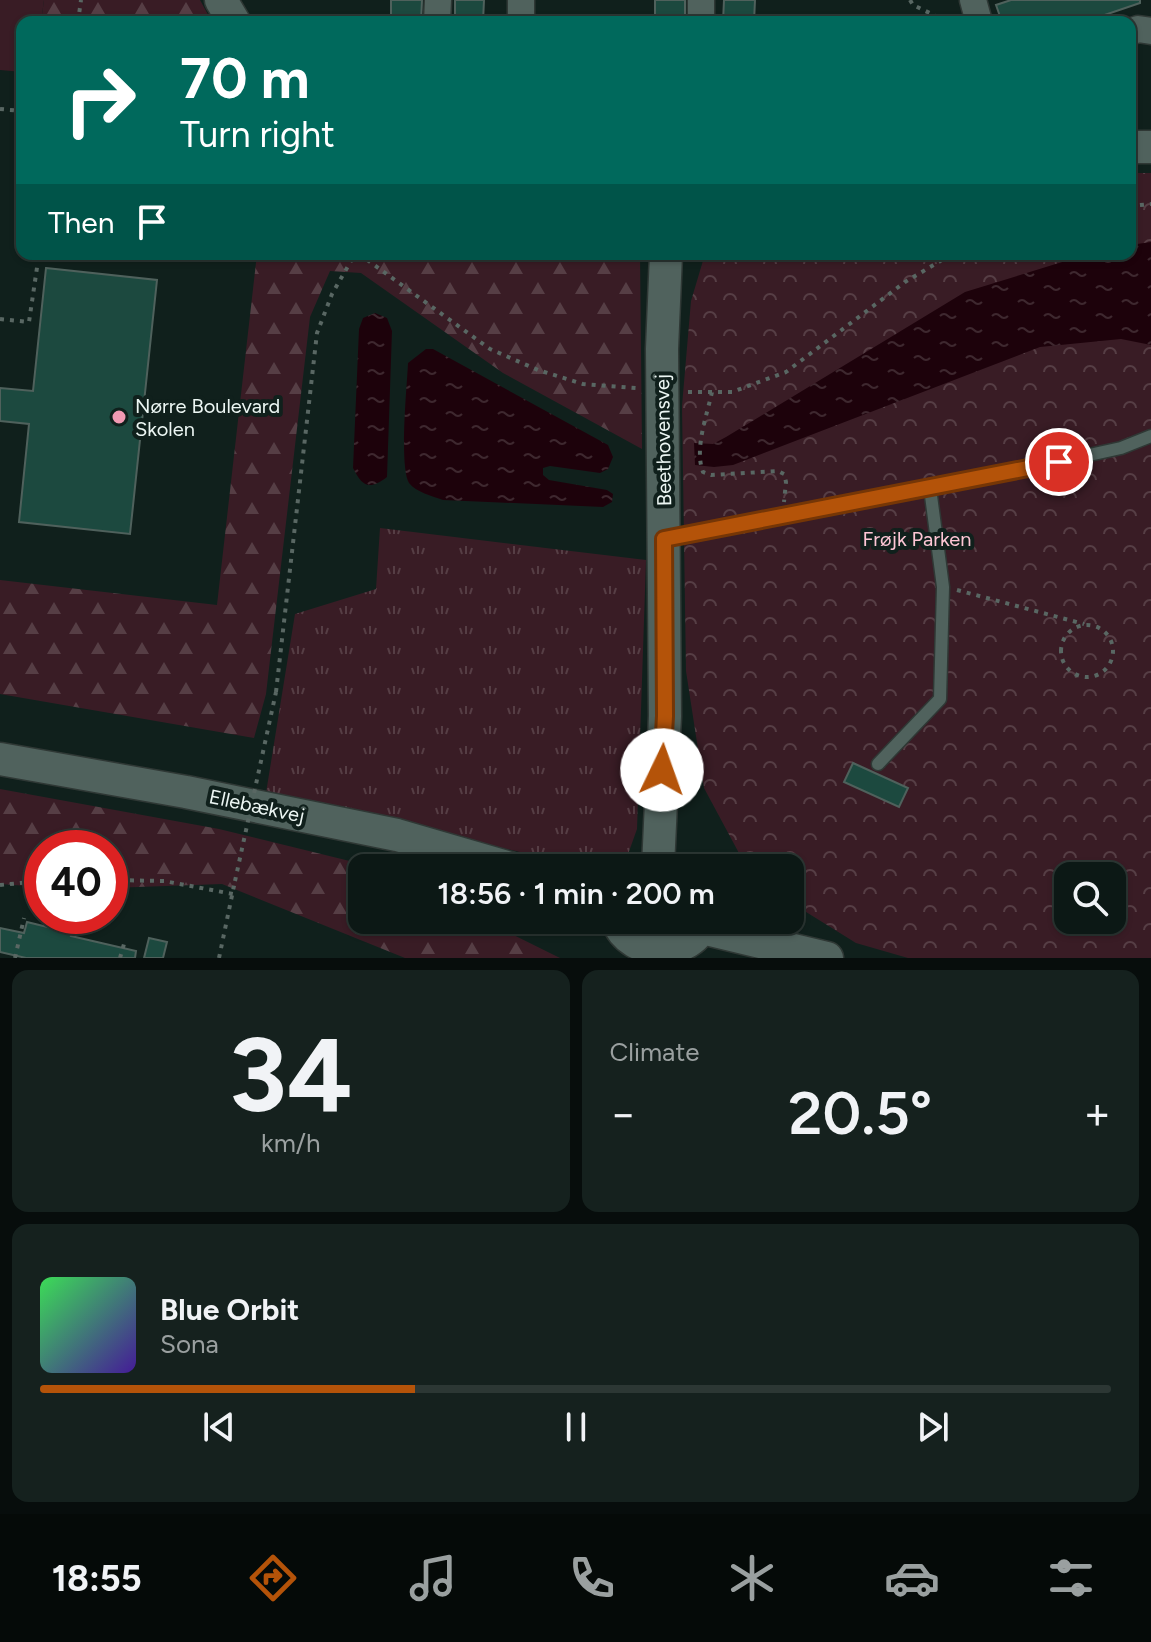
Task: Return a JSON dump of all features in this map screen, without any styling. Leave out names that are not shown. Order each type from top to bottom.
[{"type":"street","name":"Beethovensvej","points":[[660,854],[665,716],[662,349],[666,260]]},
{"type":"street","name":"Ellebækvej","points":[[0,759],[186,792],[397,835],[462,854]]},
{"type":"street","points":[[623,934],[643,952],[658,957],[685,949],[698,934]]},
{"type":"street","points":[[739,934],[827,958]]},
{"type":"lane","points":[[664,539],[1121,448],[1151,436]]},
{"type":"lane","points":[[878,764],[940,699],[943,587],[930,488]]},
{"type":"path","points":[[910,0],[913,5],[936,16]]},
{"type":"path","points":[[0,319],[29,322],[38,260]]},
{"type":"path","points":[[219,958],[276,692],[317,333],[332,294],[353,260]]},
{"type":"path","points":[[365,260],[490,349],[538,370],[583,384],[636,388]]},
{"type":"path","points":[[686,392],[732,392],[786,372],[905,282],[942,260]]},
{"type":"path","points":[[712,392],[701,442],[703,472],[711,475],[778,471],[784,474],[786,491],[782,517]]},
{"type":"path","points":[[943,587],[1094,626],[1107,634],[1113,649],[1110,664],[1099,675],[1091,677],[1083,677],[1068,669],[1061,654],[1065,637],[1086,625]]},
{"type":"path","points":[[128,880],[164,881],[233,894]]},
{"type":"path","points":[[0,885],[24,883]]},
{"type":"path","points":[[15,958],[24,918]]},
{"type":"path","points":[[120,958],[124,944]]},
{"type":"green space","points":[[0,0],[44,0],[42,16],[16,16],[16,71],[0,70]]},
{"type":"green space","points":[[44,0],[200,0],[209,16],[42,16]]},
{"type":"green space","name":"Frøjk Parken","points":[[1136,173],[1151,173],[1151,958],[908,958],[856,943],[804,911],[804,854],[739,854],[704,788],[686,671],[682,406],[691,301],[703,260],[1136,260]]},
{"type":"green space","points":[[256,260],[640,260],[642,449],[503,373],[361,273],[330,271],[310,317],[266,694],[254,738],[0,694],[0,580],[217,605]]},
{"type":"green space","points":[[380,528],[646,560],[637,829],[628,854],[529,854],[266,793],[295,614],[376,589]]},
{"type":"green space","points":[[0,789],[219,829],[348,861],[348,934],[511,934],[560,958],[405,958],[222,884],[128,887],[128,830],[24,830],[24,886],[0,884]]},
{"type":"water","points":[[1151,242],[1151,345],[1121,339],[1040,347],[733,465],[695,465],[694,443],[713,444],[726,437],[965,292],[1069,260],[1136,260],[1136,244]]},
{"type":"water","points":[[375,313],[387,318],[392,331],[387,477],[371,485],[363,482],[353,468],[359,329],[363,318]]},
{"type":"water","points":[[426,349],[433,349],[608,445],[613,457],[608,469],[600,473],[550,466],[543,468],[543,475],[549,480],[607,490],[613,494],[612,502],[603,507],[443,500],[412,486],[404,460],[408,363]]},
{"type":"building","points":[[391,0],[422,0],[421,16],[391,16]]},
{"type":"building","points":[[455,0],[484,0],[483,16],[455,16]]},
{"type":"building","points":[[655,0],[685,0],[685,16],[655,16]]},
{"type":"building","points":[[724,0],[755,0],[754,16],[723,16]]},
{"type":"building","points":[[1011,0],[1140,0],[1140,3],[1102,16],[1000,16],[996,5]]},
{"type":"building","points":[[46,268],[157,280],[130,534],[19,522],[29,424],[0,421],[0,388],[33,391]]},
{"type":"building","points":[[853,763],[908,788],[899,807],[844,782]]},
{"type":"building","points":[[0,928],[24,934],[72,934],[136,951],[135,958],[26,958],[0,952]]},
{"type":"building","points":[[149,938],[167,942],[163,958],[144,958]]},
{"type":"place","name":"Nørre Boulevard Skolen","points":[[119,417]]},
{"type":"route","points":[[662,770],[665,716],[664,539],[1059,462]]}]
